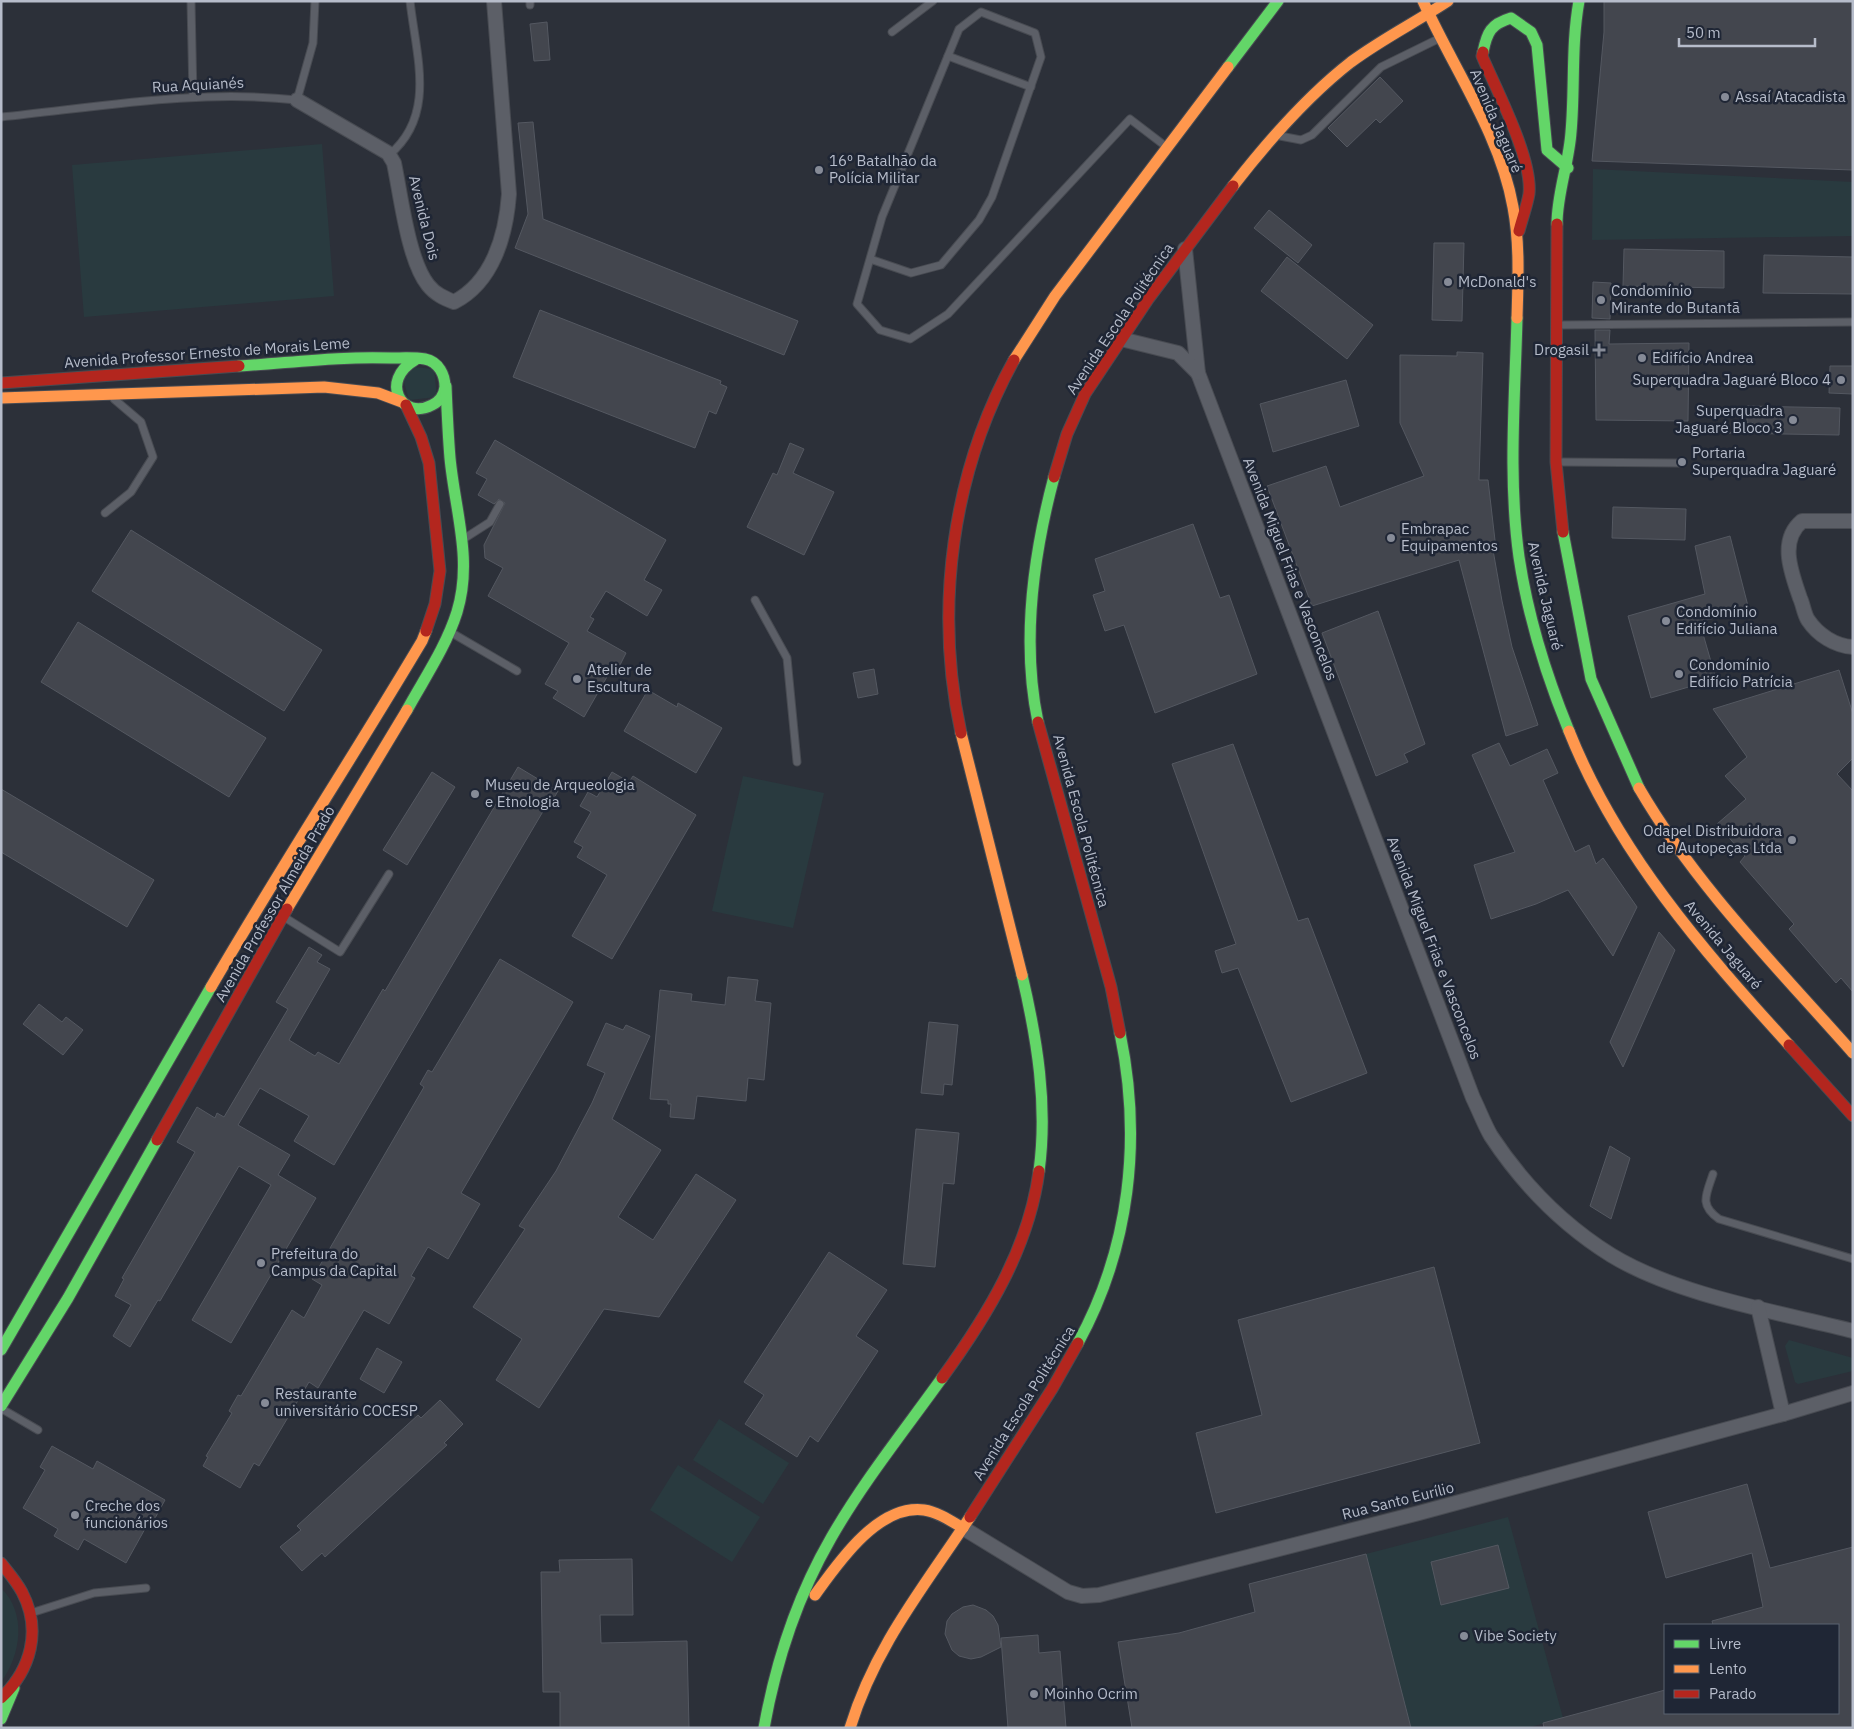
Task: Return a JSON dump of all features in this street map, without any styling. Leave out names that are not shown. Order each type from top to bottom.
[{"type":"main road","points":[[764,1728],[768,1704],[788,1629],[814,1570],[844,1516],[980,1321],[1018,1252],[1028,1226],[1036,1194],[1042,1152],[1044,1108],[1040,1057],[1028,993],[999,891],[958,723],[949,659],[947,617],[955,532],[974,452],[992,402],[1015,356],[1061,290],[1278,1]]},
{"type":"main road","name":"Avenida Jaguaré","points":[[1423,1],[1489,136],[1506,184],[1518,237],[1513,497],[1516,534],[1526,592],[1554,696],[1579,758],[1614,824],[1665,898],[1700,942],[1853,1116]]},
{"type":"main road","name":"Avenida Escola Politécnica","points":[[850,1728],[870,1672],[900,1617],[962,1528],[1065,1369],[1086,1332],[1115,1258],[1130,1175],[1130,1100],[1123,1047],[1107,971],[1046,754],[1030,670],[1034,571],[1064,444],[1081,401],[1121,339],[1185,248],[1243,172],[1301,106],[1339,71],[1377,56],[1428,14],[1448,1]]},
{"type":"main road","name":"Avenida Jaguaré","points":[[1579,1],[1574,24],[1572,122],[1568,168],[1557,205],[1556,462],[1565,548],[1591,679],[1638,786],[1659,822],[1695,871],[1853,1053]]},
{"type":"main road","points":[[1518,237],[1529,193],[1528,177],[1519,142],[1482,56],[1486,36],[1498,22],[1511,18],[1531,32],[1537,45],[1547,150],[1568,168]]},
{"type":"main road","name":"Avenida Professor Ernesto de Morais Leme","points":[[1,383],[367,357],[415,360]]},
{"type":"main road","points":[[1,398],[324,386],[378,393],[418,410],[431,407],[442,399],[446,386],[443,373],[434,363],[425,359],[415,360],[403,366],[396,378],[396,392],[404,403]]},
{"type":"main road","name":"Avenida Professor Almeida Prado","points":[[1,1408],[68,1298],[258,960],[261,937],[284,917],[397,728],[449,632],[457,612],[464,576],[462,539],[450,459],[446,386]]},
{"type":"main road","name":"Avenida Professor Almeida Prado","points":[[1,1350],[250,920],[358,749],[422,641],[434,604],[440,571],[429,463],[421,437],[404,403]]},
{"type":"main road","points":[[250,920],[261,937]]},
{"type":"main road","points":[[231,952],[249,951],[258,960]]},
{"type":"main road","points":[[788,1629],[831,1574],[869,1530],[883,1522],[917,1510],[950,1520],[962,1528]]},
{"type":"main road","points":[[1,1564],[21,1591],[30,1614],[33,1633],[31,1653],[25,1671],[14,1688],[1,1719]]},
{"type":"main road","points":[[1,1581],[21,1591]]},
{"type":"main road","points":[[1,1698],[14,1688]]},
{"type":"street","name":"Avenida Dois","points":[[389,155],[394,163],[415,260],[422,276],[440,296],[454,302],[470,291],[490,268],[507,217],[509,194],[494,1]]},
{"type":"street","points":[[297,100],[374,144],[389,155]]},
{"type":"street","name":"Avenida Miguel Frias e Vasconcelos","points":[[1185,248],[1198,373],[1467,1081],[1490,1135],[1523,1178],[1554,1212],[1612,1256],[1699,1292],[1853,1331]]},
{"type":"street","name":"Avenida Miguel Frias e Vasconcelos","points":[[1121,339],[1178,353],[1198,373]]},
{"type":"street","points":[[1853,520],[1802,521],[1796,526],[1791,538],[1788,563],[1808,620],[1828,640],[1840,647],[1853,647]]},
{"type":"street","points":[[1758,1308],[1783,1414]]},
{"type":"street","name":"Rua Santo Eurílio","points":[[962,1528],[1068,1592],[1082,1596],[1099,1595],[1419,1513],[1783,1414],[1853,1393]]},
{"type":"lane","points":[[191,1],[192,97]]},
{"type":"lane","points":[[297,100],[312,43],[315,1]]},
{"type":"lane","points":[[389,155],[404,141],[410,132],[420,103],[410,1]]},
{"type":"lane","points":[[892,32],[933,1]]},
{"type":"lane","points":[[870,259],[911,273],[941,265],[979,220],[992,197],[1041,57],[1035,32],[981,12],[959,29],[882,217],[857,304],[880,330],[910,339],[948,314],[1130,119],[1168,148]]},
{"type":"lane","points":[[1275,136],[1301,140],[1312,135],[1377,56],[1441,38]]},
{"type":"lane","points":[[948,56],[1031,87]]},
{"type":"lane","name":"Rua Aquianés","points":[[1,117],[192,97],[259,95],[297,100]]},
{"type":"lane","points":[[1556,325],[1853,322]]},
{"type":"lane","points":[[105,513],[130,492],[153,457],[140,422],[108,394]]},
{"type":"lane","points":[[1556,462],[1679,463]]},
{"type":"lane","points":[[462,539],[490,522],[500,504]]},
{"type":"lane","points":[[755,600],[787,658],[797,762]]},
{"type":"lane","points":[[449,632],[517,672]]},
{"type":"lane","points":[[284,917],[340,952],[389,874]]},
{"type":"lane","points":[[1713,1174],[1705,1199],[1708,1211],[1719,1219],[1853,1258]]},
{"type":"lane","points":[[1,1408],[38,1430]]},
{"type":"lane","points":[[30,1614],[94,1593],[146,1588]]},
{"type":"shaded area","points":[[322,144],[334,296],[84,317],[72,165]]},
{"type":"shaded area","points":[[1593,169],[1853,182],[1853,236],[1592,240]]},
{"type":"shaded area","points":[[413,367],[434,369],[437,397],[409,400],[403,379]]},
{"type":"shaded area","points":[[743,776],[824,793],[793,928],[712,911]]},
{"type":"shaded area","points":[[1789,1340],[1853,1358],[1853,1371],[1798,1384],[1795,1382],[1785,1346]]},
{"type":"shaded area","points":[[719,1419],[789,1463],[763,1504],[693,1460]]},
{"type":"shaded area","points":[[678,1465],[760,1517],[732,1562],[650,1510]]},
{"type":"shaded area","name":"Vibe Society","points":[[1508,1517],[1563,1718],[1527,1728],[1411,1728],[1366,1554]]},
{"type":"shaded area","points":[[1,1588],[15,1609],[18,1634],[17,1647],[13,1659],[1,1682]]},
{"type":"building","name":"Assaí Atacadista","points":[[1604,1],[1853,1],[1853,170],[1592,161],[1604,32]]},
{"type":"building","points":[[547,22],[550,60],[534,61],[530,24]]},
{"type":"building","points":[[1380,77],[1403,101],[1380,123],[1376,119],[1347,147],[1328,128]]},
{"type":"building","points":[[533,122],[543,219],[798,321],[784,355],[515,248],[528,214],[518,123]]},
{"type":"building","points":[[1269,210],[1312,245],[1298,263],[1254,228]]},
{"type":"building","name":"McDonald's","points":[[1434,243],[1464,243],[1462,321],[1432,320]]},
{"type":"building","points":[[1624,249],[1724,251],[1724,288],[1623,286]]},
{"type":"building","points":[[1764,255],[1853,257],[1853,294],[1763,293]]},
{"type":"building","points":[[1287,257],[1373,325],[1347,359],[1261,291]]},
{"type":"building","name":"Condomínio Mirante do Butantã","points":[[1593,282],[1611,283],[1610,319],[1592,318]]},
{"type":"building","points":[[540,310],[721,381],[720,384],[727,387],[716,414],[709,411],[695,448],[513,377]]},
{"type":"building","points":[[1595,330],[1610,330],[1609,344],[1689,343],[1688,421],[1596,420]]},
{"type":"building","points":[[1457,352],[1483,353],[1479,480],[1488,480],[1496,549],[1493,550],[1502,601],[1512,647],[1538,725],[1506,736],[1459,560],[1312,606],[1267,486],[1326,466],[1340,507],[1424,476],[1400,423],[1400,355],[1457,356]]},
{"type":"building","name":"Superquadra Jaguaré Bloco 4","points":[[1830,366],[1853,366],[1853,394],[1829,393]]},
{"type":"building","points":[[1346,380],[1359,426],[1273,452],[1260,404]]},
{"type":"building","name":"Superquadra Jaguaré Bloco 3","points":[[1747,406],[1840,408],[1839,435],[1729,433],[1753,423],[1747,423]]},
{"type":"building","points":[[495,440],[666,540],[644,580],[662,590],[647,616],[606,591],[590,617],[594,619],[587,631],[626,653],[617,671],[612,668],[584,717],[553,698],[558,691],[545,684],[569,643],[488,596],[503,568],[485,558],[484,545],[505,503],[499,499],[494,504],[478,495],[487,479],[476,473]]},
{"type":"building","points":[[790,443],[804,449],[793,473],[834,492],[804,555],[747,527],[773,473],[777,475]]},
{"type":"building","points":[[1613,507],[1686,509],[1685,540],[1612,538]]},
{"type":"building","points":[[1193,524],[1220,598],[1229,595],[1257,674],[1155,713],[1124,625],[1105,631],[1093,595],[1105,591],[1095,559]]},
{"type":"building","points":[[131,530],[322,650],[284,711],[92,591]]},
{"type":"building","points":[[1730,536],[1749,610],[1702,621],[1703,626],[1701,627],[1716,679],[1651,698],[1628,616],[1705,594],[1695,546]]},
{"type":"building","points":[[1378,611],[1425,744],[1404,754],[1408,762],[1376,776],[1322,633]]},
{"type":"building","points":[[78,622],[266,738],[229,797],[41,682]]},
{"type":"building","points":[[874,669],[878,694],[858,698],[853,673]]},
{"type":"building","name":"Odapel Distribuidora de Autopeças Ltda","points":[[1839,670],[1853,714],[1853,758],[1837,774],[1853,791],[1853,992],[1841,978],[1836,983],[1789,929],[1794,924],[1740,862],[1745,856],[1717,824],[1746,799],[1725,776],[1747,757],[1713,709]]},
{"type":"building","points":[[648,690],[677,707],[678,703],[722,728],[696,773],[624,731]]},
{"type":"building","points":[[1499,743],[1510,766],[1547,749],[1558,773],[1543,780],[1575,852],[1589,845],[1596,864],[1603,858],[1637,907],[1613,956],[1568,890],[1536,904],[1491,919],[1474,865],[1515,852],[1472,755]]},
{"type":"building","points":[[1233,744],[1298,921],[1308,918],[1367,1073],[1291,1102],[1238,968],[1222,973],[1215,951],[1236,944],[1172,764]]},
{"type":"building","points":[[518,767],[558,791],[547,810],[545,808],[334,1165],[294,1141],[309,1116],[260,1088],[238,1125],[290,1155],[278,1175],[316,1198],[231,1343],[192,1320],[271,1185],[239,1166],[160,1301],[158,1300],[130,1347],[113,1336],[131,1305],[115,1296],[124,1279],[122,1278],[195,1152],[177,1142],[197,1107],[215,1118],[217,1113],[224,1117],[288,1009],[276,1002],[309,947],[322,955],[317,962],[330,969],[289,1040],[315,1056],[318,1052],[339,1064],[383,989],[385,991]]},
{"type":"building","points":[[432,772],[455,787],[407,865],[383,850]]},
{"type":"building","points":[[612,772],[629,782],[633,776],[696,815],[612,959],[572,936],[607,875],[577,857],[583,847],[574,842],[591,812],[580,806],[588,792],[597,797]]},
{"type":"building","points":[[1,789],[154,880],[127,927],[1,852]]},
{"type":"building","points":[[1659,932],[1675,950],[1623,1067],[1610,1042]]},
{"type":"building","points":[[500,959],[573,1002],[461,1193],[480,1204],[448,1259],[428,1247],[411,1276],[415,1278],[389,1324],[364,1310],[318,1388],[309,1382],[259,1466],[254,1463],[240,1488],[203,1466],[208,1457],[206,1456],[232,1413],[229,1411],[238,1395],[241,1396],[292,1310],[304,1318],[322,1285],[312,1279],[424,1087],[420,1084],[428,1070],[432,1072]]},
{"type":"building","points":[[728,977],[758,980],[755,1001],[771,1003],[764,1080],[748,1078],[746,1101],[697,1096],[694,1119],[670,1117],[671,1104],[668,1104],[668,1100],[650,1099],[660,990],[692,994],[691,1001],[725,1005]]},
{"type":"building","points":[[39,1004],[62,1022],[66,1017],[83,1030],[63,1055],[23,1024]]},
{"type":"building","points":[[929,1022],[958,1025],[952,1085],[944,1084],[943,1095],[921,1093]]},
{"type":"building","points":[[606,1023],[623,1030],[626,1025],[650,1036],[612,1119],[661,1150],[618,1217],[653,1240],[696,1174],[736,1200],[659,1317],[604,1309],[539,1408],[496,1380],[522,1339],[473,1307],[525,1229],[519,1226],[556,1171],[592,1103],[605,1073],[587,1065]]},
{"type":"building","points":[[916,1129],[959,1133],[954,1184],[943,1183],[935,1267],[903,1264]]},
{"type":"building","points":[[1610,1146],[1630,1158],[1611,1219],[1590,1206]]},
{"type":"building","points":[[829,1252],[887,1290],[856,1336],[878,1351],[818,1442],[810,1436],[797,1457],[745,1424],[764,1395],[744,1382]]},
{"type":"building","points":[[1434,1267],[1480,1443],[1216,1513],[1196,1433],[1262,1415],[1238,1320]]},
{"type":"building","points":[[377,1348],[402,1362],[384,1393],[360,1379]]},
{"type":"building","points":[[440,1400],[463,1424],[444,1443],[447,1445],[325,1557],[322,1553],[302,1571],[280,1547],[301,1530],[297,1526],[418,1415],[421,1418]]},
{"type":"building","name":"Creche dos funcionários","points":[[52,1446],[93,1469],[97,1461],[165,1500],[154,1520],[151,1518],[126,1563],[84,1539],[78,1550],[54,1536],[58,1529],[23,1508],[45,1470],[40,1467]]},
{"type":"building","points":[[1747,1484],[1770,1568],[1853,1547],[1853,1728],[1544,1728],[1543,1723],[1664,1690],[1664,1714],[1839,1714],[1839,1624],[1713,1624],[1712,1621],[1763,1607],[1752,1553],[1666,1578],[1648,1512]]},
{"type":"building","points":[[1498,1545],[1509,1588],[1441,1605],[1431,1562]]},
{"type":"building","points":[[1366,1554],[1411,1728],[1132,1728],[1118,1642],[1179,1633],[1255,1612],[1249,1584]]},
{"type":"building","points":[[632,1559],[633,1615],[600,1615],[601,1643],[687,1641],[689,1728],[560,1728],[560,1692],[543,1692],[541,1572],[560,1572],[559,1560]]},
{"type":"building","points":[[973,1605],[986,1610],[993,1616],[998,1625],[1001,1647],[981,1657],[971,1659],[959,1656],[952,1650],[945,1634],[947,1621],[952,1614],[963,1607]]},
{"type":"building","name":"Moinho Ocrim","points":[[1038,1635],[1039,1653],[1060,1651],[1066,1728],[1008,1728],[1001,1638]]},
{"type":"traffic: fast","points":[[1228,67],[1278,1]]},
{"type":"traffic: fast","points":[[1557,224],[1571,132],[1575,34],[1579,1]]},
{"type":"traffic: fast","points":[[1483,52],[1488,34],[1494,26],[1504,20],[1511,18],[1531,32],[1537,45],[1547,150],[1568,168]]},
{"type":"traffic: fast","points":[[1517,318],[1513,467],[1519,557],[1527,602],[1539,646],[1569,731]]},
{"type":"traffic: fast","points":[[239,366],[353,358],[425,359],[434,363],[440,370],[444,378],[445,387],[437,402],[421,409],[412,408],[404,403],[399,396],[397,388],[398,378],[404,369],[415,360]]},
{"type":"traffic: fast","points":[[407,710],[447,638],[457,612],[461,593],[463,554],[452,478],[446,386]]},
{"type":"traffic: fast","points":[[1038,722],[1030,661],[1032,599],[1040,537],[1054,477]]},
{"type":"traffic: fast","points":[[1563,532],[1591,679],[1639,788]]},
{"type":"traffic: fast","points":[[1022,975],[1040,1072],[1042,1122],[1039,1171]]},
{"type":"traffic: fast","points":[[1,1350],[211,987]]},
{"type":"traffic: fast","points":[[1078,1343],[1096,1307],[1110,1269],[1120,1231],[1127,1192],[1130,1153],[1130,1113],[1127,1073],[1120,1033]]},
{"type":"traffic: fast","points":[[1,1406],[68,1298],[157,1140]]},
{"type":"traffic: fast","points":[[764,1728],[775,1678],[789,1630],[819,1560],[856,1497],[942,1378]]},
{"type":"traffic: fast","points":[[1,1719],[14,1688]]},
{"type":"traffic: slow","points":[[1423,1],[1487,127],[1507,180],[1517,235],[1517,318]]},
{"type":"traffic: slow","points":[[1233,186],[1288,120],[1334,76],[1375,46],[1448,1]]},
{"type":"traffic: slow","points":[[1014,360],[1055,296],[1228,67]]},
{"type":"traffic: slow","points":[[1,398],[324,387],[378,393],[402,402]]},
{"type":"traffic: slow","points":[[211,987],[422,641],[426,631]]},
{"type":"traffic: slow","points":[[287,909],[407,710]]},
{"type":"traffic: slow","points":[[1569,731],[1611,818],[1664,897],[1725,972],[1789,1045]]},
{"type":"traffic: slow","points":[[961,733],[1022,975]]},
{"type":"traffic: slow","points":[[1639,788],[1661,824],[1712,893],[1767,958],[1853,1053]]},
{"type":"traffic: slow","points":[[815,1595],[847,1552],[875,1526],[891,1516],[907,1511],[924,1510],[939,1515],[963,1528]]},
{"type":"traffic: slow","points":[[850,1728],[860,1698],[887,1644],[918,1593],[970,1517]]},
{"type":"traffic: jam","points":[[1483,52],[1482,56],[1520,144],[1529,179],[1529,194],[1519,231]]},
{"type":"traffic: jam","points":[[1054,477],[1067,434],[1085,394],[1149,298],[1233,186]]},
{"type":"traffic: jam","points":[[1557,224],[1556,462],[1563,532]]},
{"type":"traffic: jam","points":[[961,733],[953,686],[949,638],[954,542],[963,494],[976,448],[993,403],[1014,360]]},
{"type":"traffic: jam","points":[[1,383],[239,366]]},
{"type":"traffic: jam","points":[[406,405],[421,437],[429,463],[440,571],[435,604],[426,631]]},
{"type":"traffic: jam","points":[[1038,722],[1111,987],[1120,1033]]},
{"type":"traffic: jam","points":[[157,1140],[287,909]]},
{"type":"traffic: jam","points":[[1789,1045],[1853,1116]]},
{"type":"traffic: jam","points":[[942,1378],[975,1330],[1004,1280],[1026,1227],[1039,1171]]},
{"type":"traffic: jam","points":[[970,1517],[1052,1389],[1078,1343]]},
{"type":"traffic: jam","points":[[1,1563],[22,1592],[28,1606],[32,1635],[30,1649],[20,1675],[1,1698]]},
{"type":"place","name":"Assaí Atacadista","points":[[1725,97]]},
{"type":"place","name":"16º Batalhão da Polícia Militar","points":[[819,170]]},
{"type":"place","name":"McDonald's","points":[[1448,282]]},
{"type":"place","name":"Condomínio Mirante do Butantã","points":[[1601,300]]},
{"type":"place","name":"Drogasil","points":[[1599,350]]},
{"type":"place","name":"Edifício Andrea","points":[[1642,358]]},
{"type":"place","name":"Superquadra Jaguaré Bloco 4","points":[[1841,380]]},
{"type":"place","name":"Superquadra Jaguaré Bloco 3","points":[[1793,420]]},
{"type":"place","name":"Portaria Superquadra Jaguaré","points":[[1682,462]]},
{"type":"place","name":"Embrapac Equipamentos","points":[[1391,538]]},
{"type":"place","name":"Condomínio Edifício Juliana","points":[[1666,621]]},
{"type":"place","name":"Condomínio Edifício Patrícia","points":[[1679,674]]},
{"type":"place","name":"Atelier de Escultura","points":[[577,679]]},
{"type":"place","name":"Museu de Arqueologia e Etnologia","points":[[475,794]]},
{"type":"place","name":"Odapel Distribuidora de Autopeças Ltda","points":[[1792,840]]},
{"type":"place","name":"Prefeitura do Campus da Capital","points":[[261,1263]]},
{"type":"place","name":"Restaurante universitário COCESP","points":[[265,1403]]},
{"type":"place","name":"Creche dos funcionários","points":[[75,1515]]},
{"type":"place","name":"Vibe Society","points":[[1464,1636]]},
{"type":"place","name":"Moinho Ocrim","points":[[1034,1694]]}]
